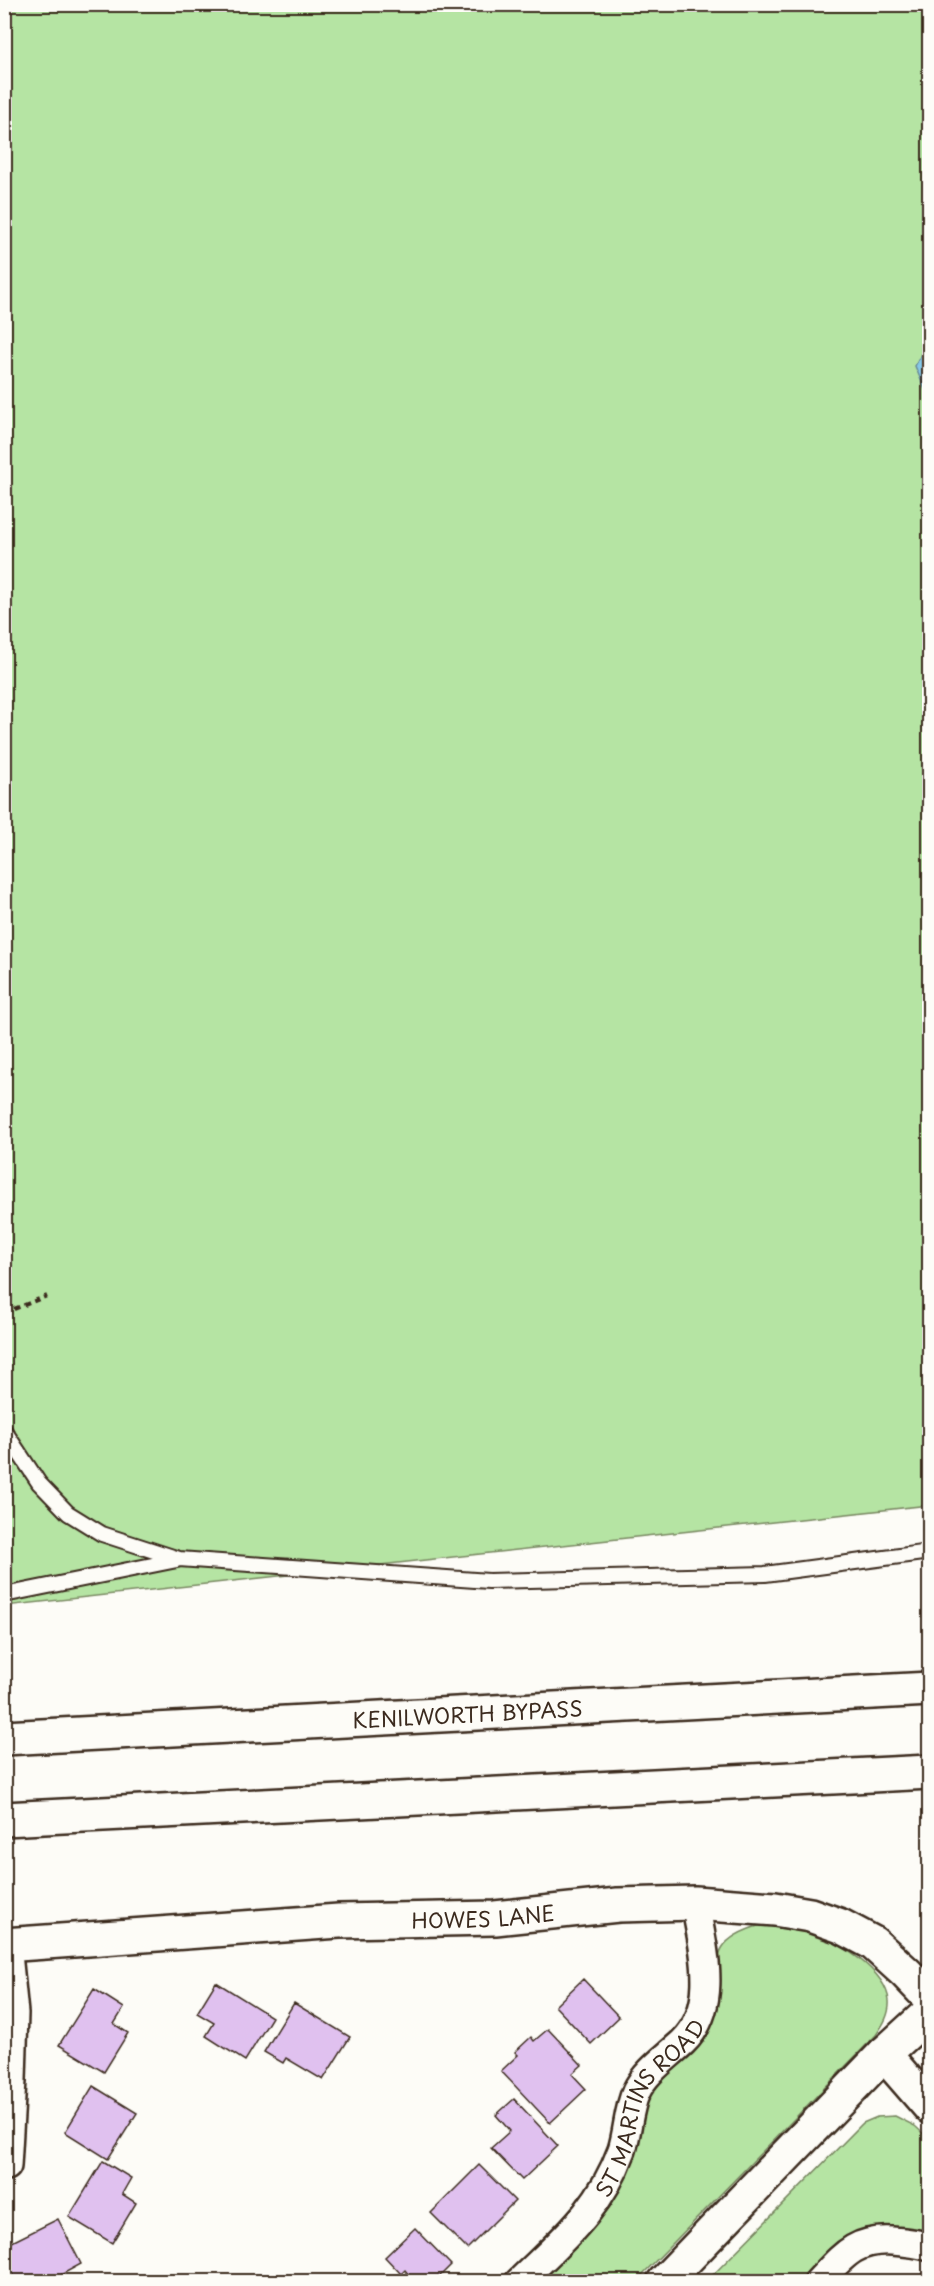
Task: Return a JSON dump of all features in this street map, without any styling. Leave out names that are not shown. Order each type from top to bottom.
[{"type":"main road","name":"KENILWORTH BYPASS","points":[[4,1738],[930,1689]]},
{"type":"main road","points":[[4,1819],[930,1772]]},
{"type":"main road","name":"HOWES LANE","points":[[6,1944],[339,1921],[495,1918],[618,1905],[695,1903],[775,1909],[810,1915],[841,1926],[873,1943],[906,1972],[930,1998]]},
{"type":"main road","points":[[664,2282],[884,2055],[930,2012]]},
{"type":"main road","points":[[884,2055],[930,2107]]},
{"type":"street","name":"ST MARTINS ROAD","points":[[519,2282],[585,2218],[608,2183],[622,2148],[636,2092],[646,2078],[689,2036],[700,2018],[705,2001],[705,1974],[695,1903]]},
{"type":"street","name":"HOWES LANE","points":[[6,1944],[14,2013],[7,2166]]},
{"type":"street","points":[[818,2282],[841,2258],[865,2242],[880,2240],[915,2242],[930,2247]]},
{"type":"lane","points":[[4,1430],[39,1483],[68,1513],[102,1534],[178,1559],[489,1581],[765,1574],[930,1552]]},
{"type":"lane","points":[[4,1595],[178,1559]]},
{"type":"path","points":[[4,1313],[47,1296]]},
{"type":"green space","points":[[4,5],[923,5],[930,50],[929,1505],[5,1606]]},
{"type":"green space","points":[[761,1925],[812,1932],[847,1950],[870,1968],[886,1990],[889,2001],[887,2015],[876,2035],[636,2281],[537,2282],[650,2091],[692,2050],[710,2027],[718,2002],[720,1951],[727,1942],[740,1933]]},
{"type":"green space","points":[[895,2116],[915,2126],[929,2139],[929,2234],[834,2247],[799,2281],[706,2282],[863,2123],[877,2117]]},
{"type":"water","points":[[929,339],[929,399],[915,366]]},
{"type":"building","points":[[583,1979],[619,2017],[591,2044],[555,2006]]},
{"type":"building","points":[[216,1982],[272,2017],[245,2061],[206,2036],[214,2023],[197,2013]]},
{"type":"building","points":[[94,1989],[124,2008],[114,2024],[128,2033],[104,2072],[59,2045]]},
{"type":"building","points":[[294,2003],[350,2037],[323,2080],[286,2058],[283,2063],[264,2052]]},
{"type":"building","points":[[548,2029],[582,2065],[572,2074],[586,2089],[550,2123],[501,2071],[518,2055],[515,2052],[531,2037],[534,2041]]},
{"type":"building","points":[[93,2086],[137,2113],[108,2159],[65,2132]]},
{"type":"building","points":[[514,2099],[558,2146],[522,2180],[491,2148],[510,2131],[496,2115]]},
{"type":"building","points":[[103,2161],[131,2178],[122,2194],[136,2203],[112,2243],[69,2217]]},
{"type":"building","points":[[479,2165],[515,2201],[467,2249],[431,2213]]},
{"type":"building","points":[[58,2219],[81,2264],[48,2282],[16,2282],[4,2258],[4,2246]]},
{"type":"building","points":[[415,2228],[451,2265],[434,2282],[415,2282],[405,2270],[401,2274],[385,2257]]}]
